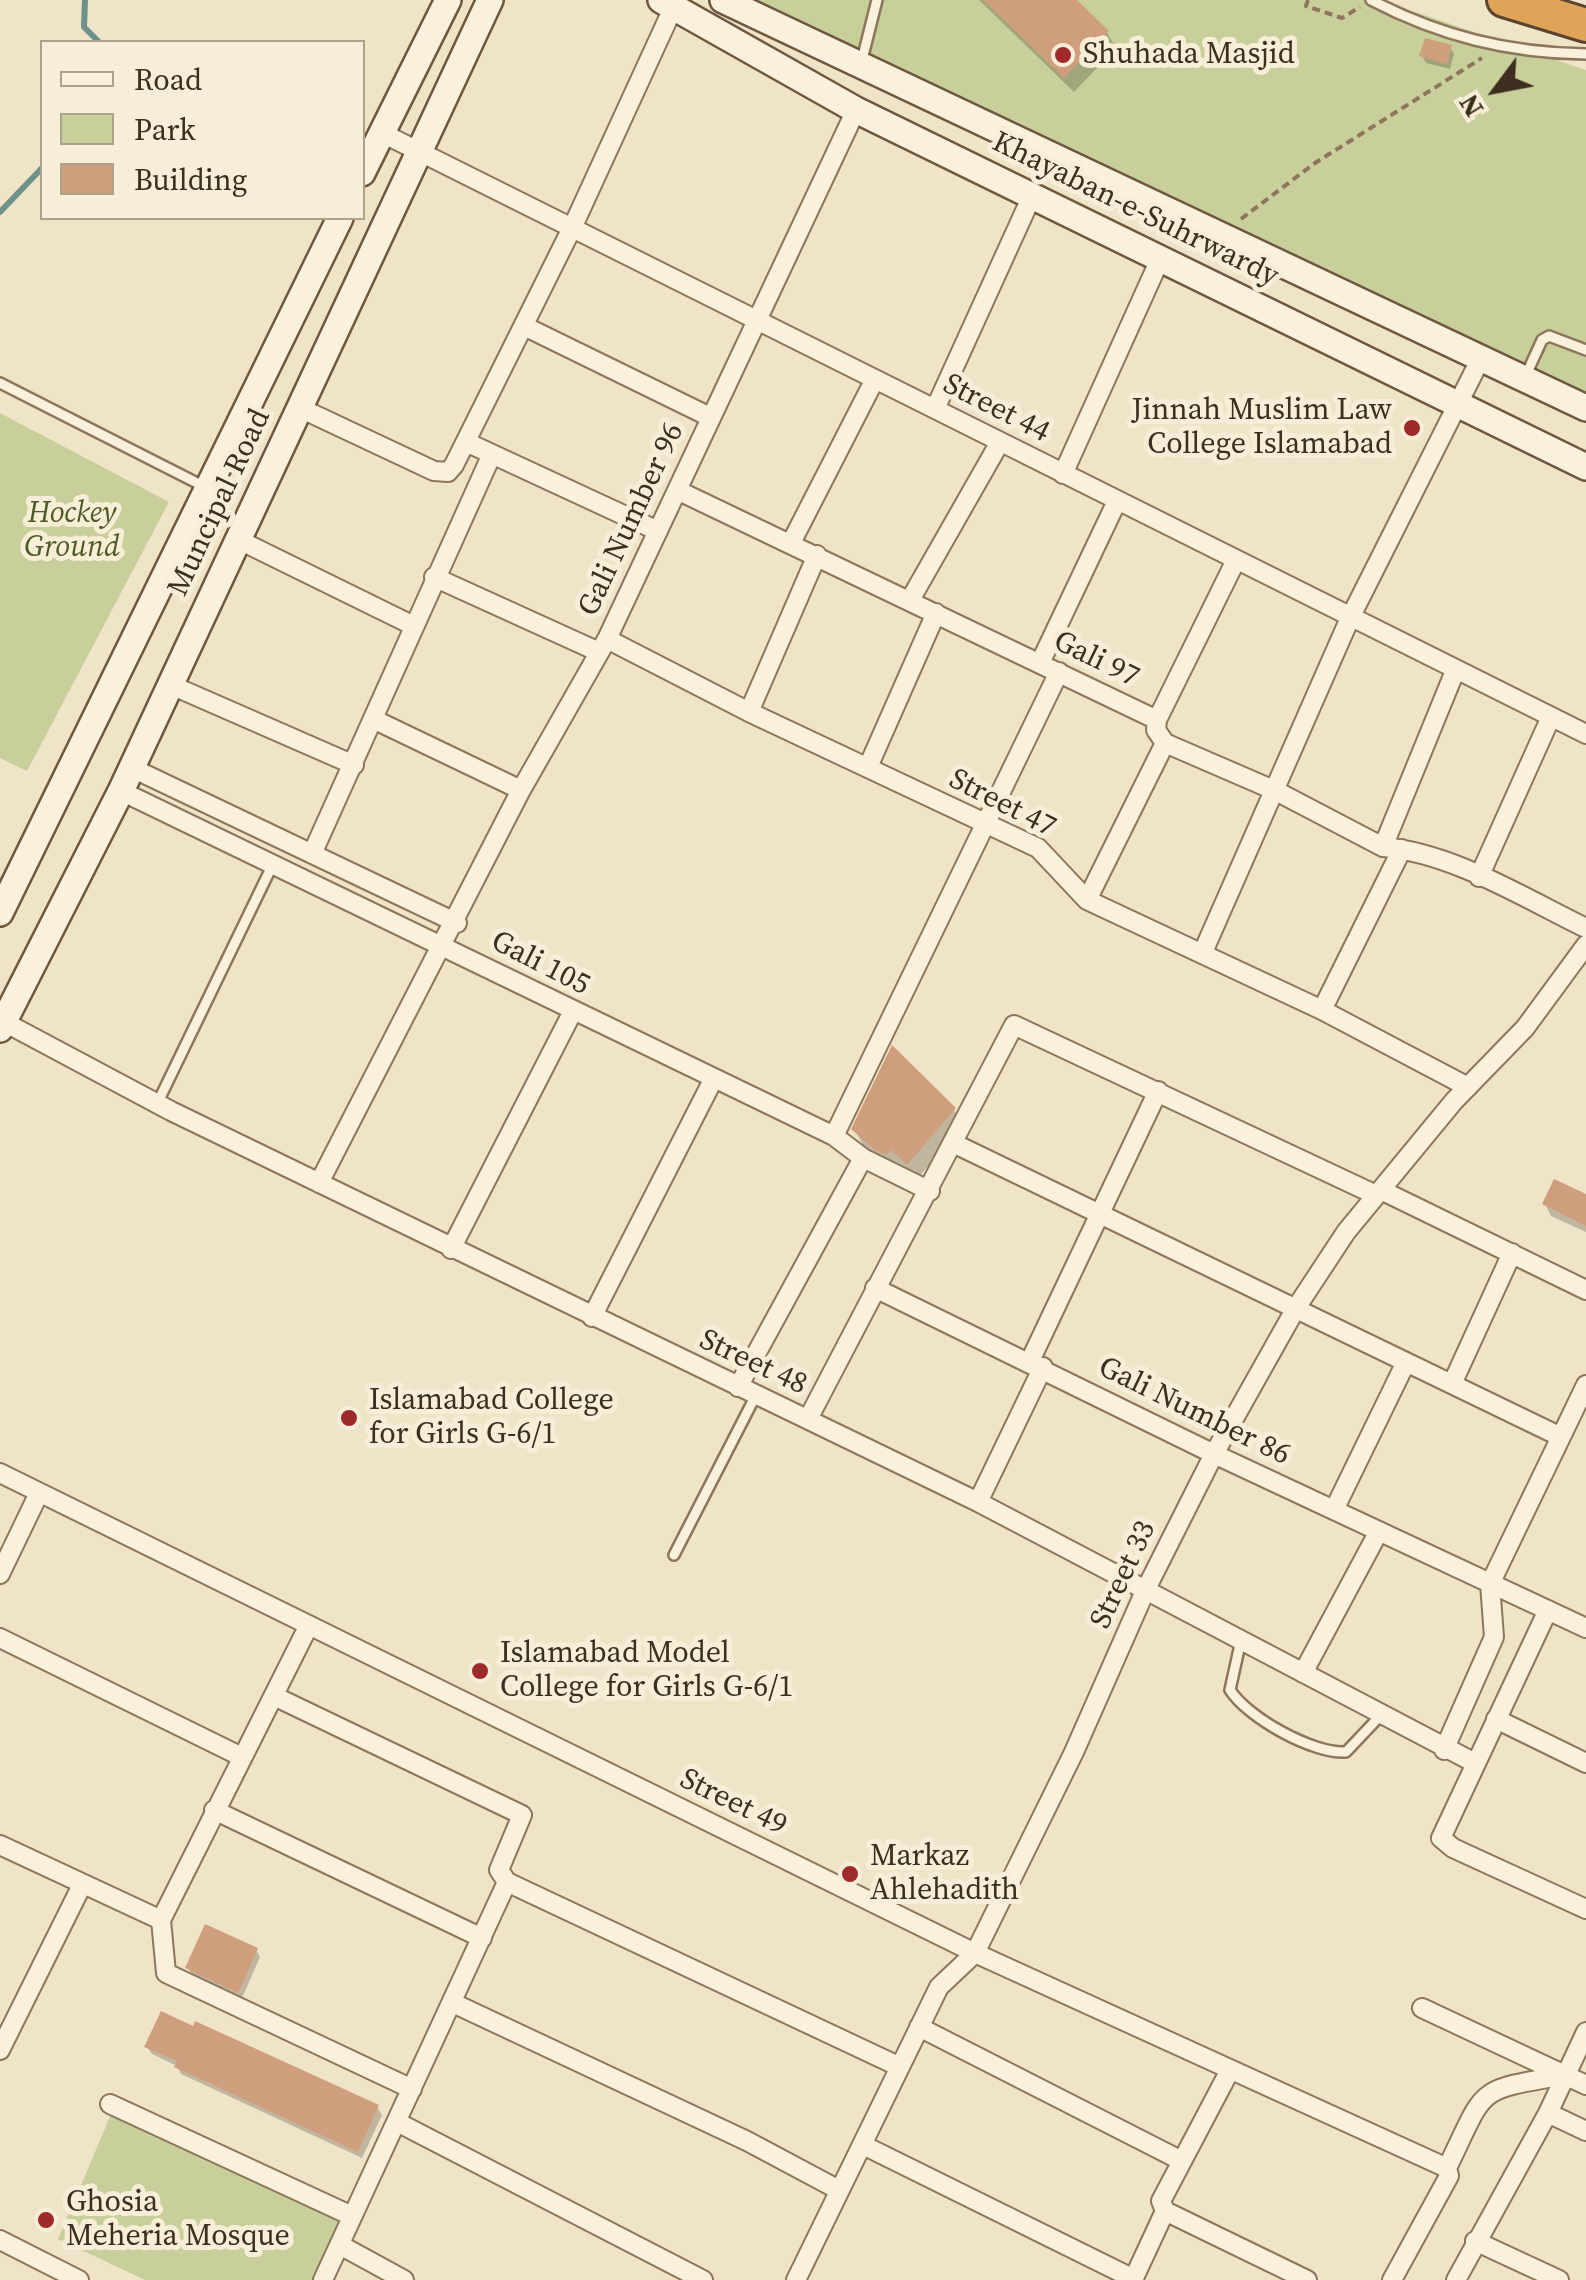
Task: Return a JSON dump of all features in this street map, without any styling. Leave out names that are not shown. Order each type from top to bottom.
[{"type":"highway","points":[[1504,0],[1586,25]]},
{"type":"street","points":[[365,166],[448,0]]},
{"type":"street","name":"Muncipal Road","points":[[2,1026],[171,685],[490,0]]},
{"type":"street","name":"Khayaban-e-Suhrwardy","points":[[723,0],[1586,408]]},
{"type":"street","points":[[300,408],[434,471],[448,472],[573,226],[667,3]]},
{"type":"street","name":"Khayaban-e-Suhrwardy","points":[[667,3],[856,110],[1586,468]]},
{"type":"street","name":"Gali Number 96","points":[[319,1183],[445,946],[522,790],[602,645],[856,110]]},
{"type":"street","name":"Street 44","points":[[382,133],[1586,734]]},
{"type":"street","points":[[934,409],[1031,198]]},
{"type":"street","name":"Muncipal Road","points":[[0,913],[205,487],[339,220]]},
{"type":"street","points":[[1063,474],[1161,257]]},
{"type":"street","points":[[524,326],[710,417]]},
{"type":"street","points":[[1203,952],[1350,618],[1482,356]]},
{"type":"street","points":[[791,543],[875,379]]},
{"type":"street","points":[[466,442],[658,531]]},
{"type":"street","points":[[910,600],[1000,442]]},
{"type":"street","points":[[312,854],[492,454]]},
{"type":"street","name":"Gali 97","points":[[678,490],[1157,720],[1156,730],[1165,744]]},
{"type":"street","points":[[1040,663],[1117,501]]},
{"type":"street","points":[[239,540],[412,625]]},
{"type":"street","points":[[749,712],[817,556]]},
{"type":"street","points":[[1157,720],[1235,562]]},
{"type":"street","name":"Street 47","points":[[434,577],[602,645],[1038,848],[1086,900],[1322,1010],[1468,1087]]},
{"type":"street","points":[[868,766],[936,613]]},
{"type":"street","points":[[1322,1010],[1392,848],[1455,671]]},
{"type":"street","points":[[834,1136],[1059,672]]},
{"type":"street","points":[[171,685],[354,765]]},
{"type":"street","points":[[373,719],[522,790]]},
{"type":"street","points":[[1479,877],[1550,719]]},
{"type":"street","points":[[1086,900],[1165,744],[1276,791],[1392,848],[1479,877],[1586,928]]},
{"type":"street","points":[[126,779],[312,854],[456,923]]},
{"type":"street","name":"Gali 105","points":[[126,779],[274,864],[445,946],[572,1013],[834,1136],[864,1158],[930,1190]]},
{"type":"street","name":"Street 33","points":[[796,2280],[938,1988],[974,1954],[1074,1752],[1146,1589],[1214,1454],[1296,1308],[1346,1232],[1468,1087],[1525,1028],[1586,945]]},
{"type":"street","points":[[451,1249],[572,1013]]},
{"type":"street","points":[[808,1419],[1014,1025],[1586,1290]]},
{"type":"street","name":"Street 48","points":[[2,1026],[592,1318],[978,1502],[1444,1750],[1475,1762]]},
{"type":"street","points":[[592,1318],[714,1078]]},
{"type":"street","points":[[978,1502],[1158,1091]]},
{"type":"street","points":[[955,1144],[1559,1436]]},
{"type":"street","points":[[738,1386],[864,1158]]},
{"type":"street","points":[[1452,1384],[1512,1254]]},
{"type":"street","name":"Gali Number 86","points":[[874,1288],[1214,1454],[1586,1628]]},
{"type":"street","points":[[1334,1510],[1406,1362]]},
{"type":"street","points":[[1444,1750],[1494,1636],[1490,1584],[1586,1385]]},
{"type":"street","name":"Street 49","points":[[0,1473],[974,1954],[1447,2168]]},
{"type":"street","points":[[0,1574],[39,1493]]},
{"type":"street","points":[[1303,1673],[1379,1531]]},
{"type":"street","points":[[1548,1610],[1441,1838],[1453,1848],[1586,1909]]},
{"type":"street","points":[[309,1626],[161,1920],[166,1973],[412,2089]]},
{"type":"street","points":[[0,1639],[242,1757]]},
{"type":"street","points":[[276,1696],[522,1814],[499,1870],[507,1882],[898,2066]]},
{"type":"street","points":[[1496,1719],[1586,1764]]},
{"type":"street","points":[[214,1810],[482,1938]]},
{"type":"street","points":[[0,1845],[161,1920]]},
{"type":"street","points":[[323,2280],[507,1882]]},
{"type":"street","points":[[0,2050],[82,1885]]},
{"type":"street","points":[[453,2003],[746,2141],[837,2190]]},
{"type":"street","points":[[1422,2008],[1586,2085]]},
{"type":"street","points":[[919,2028],[1180,2160]]},
{"type":"street","points":[[1456,2280],[1548,2113],[1586,2032]]},
{"type":"street","points":[[863,2144],[1134,2279],[1180,2160],[1229,2072]]},
{"type":"street","points":[[1392,2280],[1449,2176],[1447,2168],[1480,2099],[1490,2089],[1565,2075]]},
{"type":"street","points":[[110,2104],[352,2216]]},
{"type":"street","points":[[1548,2113],[1586,2131]]},
{"type":"street","points":[[397,2122],[703,2280]]},
{"type":"street","points":[[1164,2206],[1307,2280]]},
{"type":"street","points":[[0,2240],[79,2280]]},
{"type":"street","points":[[1475,2241],[1558,2280]]},
{"type":"street","points":[[340,2245],[404,2280]]},
{"type":"lane","points":[[860,66],[877,0]]},
{"type":"lane","points":[[1371,0],[1450,35],[1500,48],[1586,54]]},
{"type":"lane","points":[[1525,377],[1542,340],[1549,336],[1586,350]]},
{"type":"lane","points":[[0,383],[205,487]]},
{"type":"lane","points":[[157,1104],[274,864]]},
{"type":"lane","points":[[674,1556],[756,1395]]},
{"type":"lane","points":[[1241,1640],[1230,1690],[1240,1706],[1324,1753],[1346,1752],[1381,1715]]},
{"type":"path","points":[[1308,3],[1342,18],[1371,0]]},
{"type":"path","points":[[1223,236],[1315,163],[1500,48]]},
{"type":"green space","points":[[754,0],[1380,0],[1586,70],[1586,404]]},
{"type":"green space","name":"Hockey Ground","points":[[0,413],[169,502],[27,771],[0,758]]},
{"type":"green space","points":[[112,2112],[346,2221],[316,2280],[145,2280],[58,2239]]},
{"type":"building","name":"Shuhada Masjid","points":[[983,0],[1077,0],[1109,31],[1064,78]]},
{"type":"building","points":[[1425,38],[1452,45],[1447,64],[1419,56]]},
{"type":"building","points":[[892,1045],[956,1108],[907,1165],[891,1150],[886,1155],[875,1150],[851,1129]]},
{"type":"building","points":[[1554,1179],[1586,1194],[1586,1226],[1542,1204]]},
{"type":"building","points":[[205,1924],[258,1948],[238,1993],[185,1968]]},
{"type":"building","points":[[161,2011],[193,2026],[195,2021],[379,2105],[358,2152],[174,2067],[177,2061],[144,2047]]},
{"type":"waterway","points":[[85,0],[84,27],[97,40]]},
{"type":"waterway","points":[[0,212],[40,170]]},
{"type":"place","name":"Shuhada Masjid","points":[[1063,55]]},
{"type":"place","name":"Jinnah Muslim Law College Islamabad","points":[[1412,428]]},
{"type":"place","name":"Islamabad College for Girls G-6/1","points":[[349,1418]]},
{"type":"place","name":"Islamabad Model College for Girls G-6/1","points":[[480,1671]]},
{"type":"place","name":"Markaz Ahlehadith","points":[[850,1874]]},
{"type":"place","name":"Ghosia Meheria Mosque","points":[[46,2220]]}]
